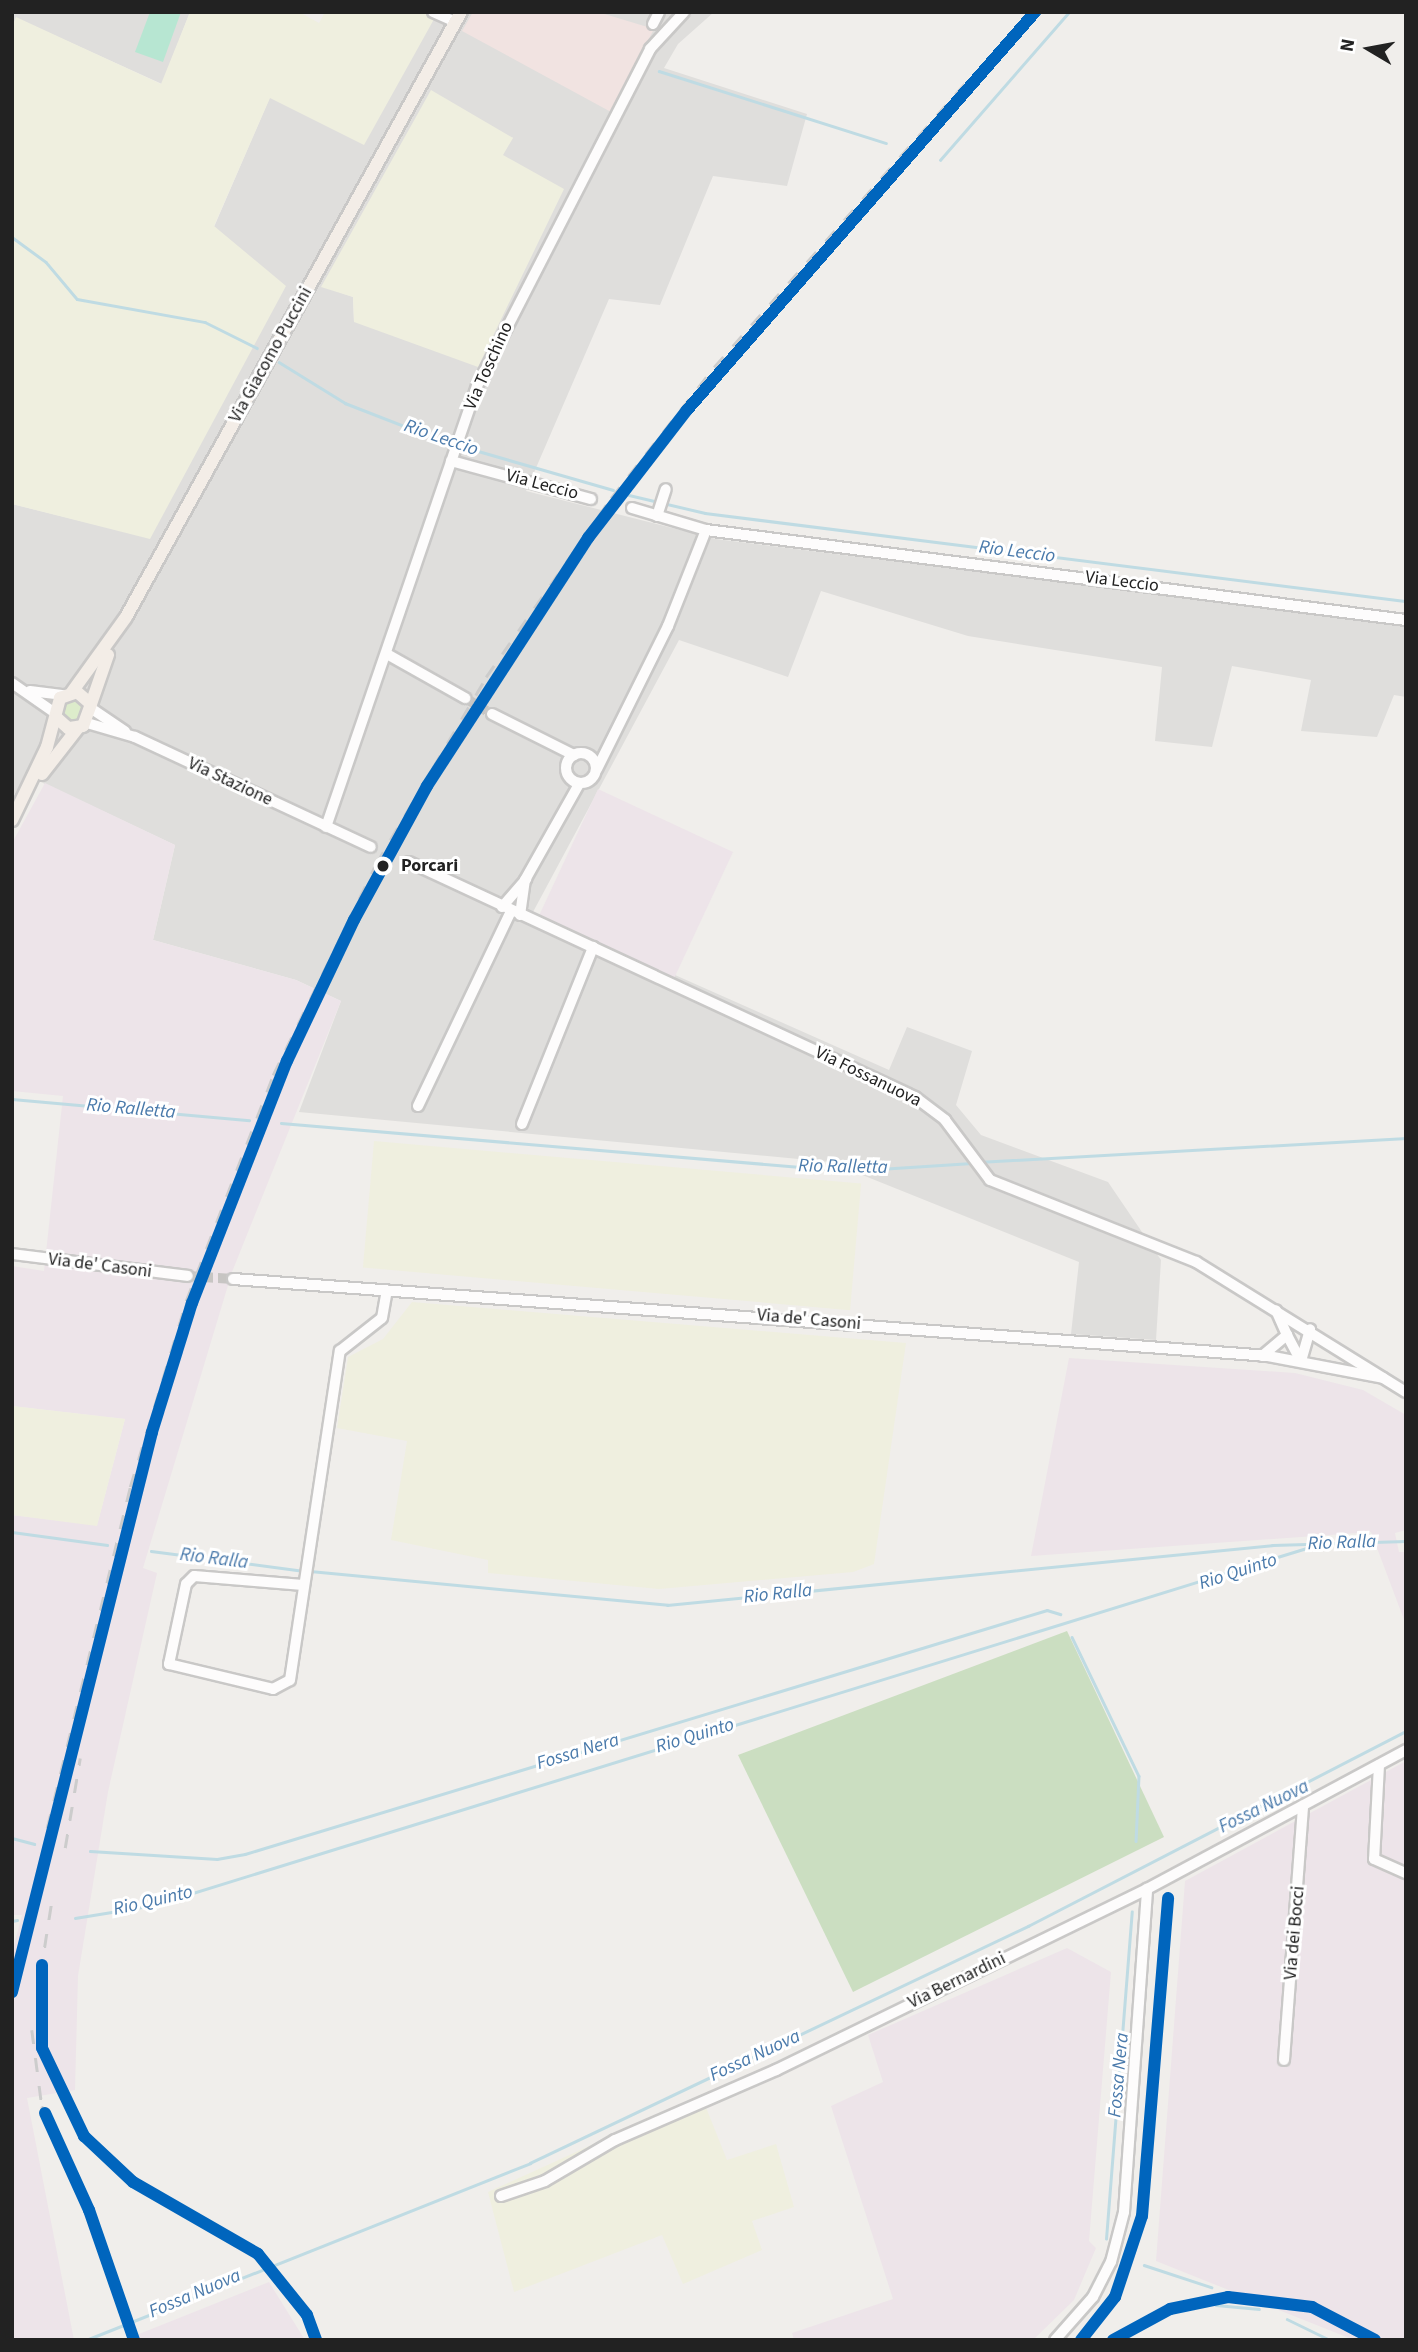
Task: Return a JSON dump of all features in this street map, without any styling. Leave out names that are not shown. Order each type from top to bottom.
[{"type":"main road","name":"Via Giacomo Puccini","points":[[56,715],[68,693],[126,617],[458,17]]},
{"type":"main road","points":[[14,816],[82,726],[126,617]]},
{"type":"main road","points":[[68,693],[91,706]]},
{"type":"main road","points":[[14,816],[56,715],[82,726]]},
{"type":"street","points":[[433,12],[458,17]]},
{"type":"street","points":[[653,24],[659,12]]},
{"type":"street","name":"Via Toschino","points":[[326,827],[459,438],[496,346],[650,49],[684,12]]},
{"type":"street","name":"Via Leccio","points":[[451,461],[591,499]]},
{"type":"street","points":[[657,516],[665,492]]},
{"type":"street","name":"Via Leccio","points":[[632,508],[706,530],[1406,620]]},
{"type":"street","points":[[418,1106],[561,811],[579,784],[597,769],[668,626],[706,530]]},
{"type":"street","points":[[387,653],[465,698]]},
{"type":"street","points":[[12,683],[29,691],[56,715]]},
{"type":"street","points":[[29,691],[68,693]]},
{"type":"street","points":[[91,706],[135,737]]},
{"type":"street","points":[[492,714],[547,746],[574,755],[590,756],[612,736]]},
{"type":"street","name":"Via Stazione","points":[[82,726],[135,737],[371,847]]},
{"type":"street","points":[[547,746],[567,774],[579,784]]},
{"type":"street","points":[[561,811],[567,774],[574,755]]},
{"type":"street","points":[[590,756],[597,769]]},
{"type":"street","name":"Via Fossanuova","points":[[409,862],[915,1097],[945,1120],[976,1163],[1019,1194],[1196,1262],[1271,1304],[1406,1392]]},
{"type":"street","points":[[511,911],[526,879]]},
{"type":"street","points":[[522,1124],[593,947]]},
{"type":"street","name":"Via de' Casoni","points":[[12,1254],[188,1276]]},
{"type":"street","name":"Via de' Casoni","points":[[233,1279],[1262,1356],[1301,1361],[1382,1378]]},
{"type":"street","points":[[303,1583],[194,1576],[186,1584],[169,1664],[178,1671],[282,1685],[294,1667],[303,1583],[340,1351],[382,1318],[387,1290]]},
{"type":"street","points":[[1271,1304],[1301,1361]]},
{"type":"street","points":[[1301,1361],[1310,1329]]},
{"type":"street","points":[[1262,1356],[1287,1335]]},
{"type":"street","name":"Via Bernardini","points":[[501,2196],[545,2181],[615,2140],[776,2070],[1147,1889],[1406,1750]]},
{"type":"street","points":[[1379,1765],[1374,1859],[1406,1873]]},
{"type":"street","name":"Via dei Bocci","points":[[1283,2060],[1303,1806]]},
{"type":"street","points":[[1055,2340],[1093,2297],[1111,2262],[1124,2212],[1147,1889]]},
{"type":"shaded area","points":[[12,12],[190,12],[162,84],[16,18],[12,27]]},
{"type":"shaded area","points":[[438,12],[714,12],[678,44],[664,68],[807,114],[787,186],[713,176],[660,305],[609,299],[526,491],[716,539],[1406,625],[1406,697],[1394,695],[1377,737],[1301,731],[1311,680],[1232,666],[1212,747],[1155,741],[1162,667],[968,636],[821,591],[788,677],[679,640],[533,912],[889,1070],[907,1027],[972,1051],[956,1105],[981,1135],[1108,1182],[1161,1260],[1156,1340],[1071,1334],[1079,1262],[830,1162],[299,1112],[341,1001],[296,980],[153,940],[175,845],[26,775],[12,798],[12,504],[150,538],[214,227],[270,97]],"holes":[[[513,137],[502,155],[354,322],[353,297],[322,286]]]},
{"type":"shaded area","points":[[473,12],[598,12],[654,29],[611,112],[462,31]]},
{"type":"shaded area","points":[[45,783],[175,845],[153,940],[296,980],[341,1001],[232,1272],[143,1568],[157,1573],[108,1792],[78,1976],[75,2090],[27,2098],[74,2340],[12,2340],[12,1953],[22,1915],[12,1915],[12,1515],[97,1525],[125,1419],[12,1406],[12,1266],[44,1271],[63,1096],[12,1091],[12,843]]},
{"type":"shaded area","points":[[598,789],[733,852],[674,979],[539,916]]},
{"type":"shaded area","points":[[1069,1358],[1295,1373],[1363,1390],[1406,1415],[1406,1530],[1395,1533],[1399,1552],[1406,1552],[1406,1625],[1371,1532],[1031,1556]]},
{"type":"shaded area","points":[[1406,1761],[1406,2340],[1354,2340],[1156,2261],[1185,1881]]},
{"type":"shaded area","points":[[1067,1948],[1111,1972],[1089,2241],[1096,2248],[1074,2300],[1033,2340],[794,2340],[792,2333],[893,2299],[831,2106],[883,2082],[868,2035]]},
{"type":"shaded area","points":[[269,2282],[305,2340],[124,2340]]},
{"type":"green space","points":[[150,12],[181,12],[163,62],[135,52]]},
{"type":"green space","points":[[190,12],[299,12],[319,23],[325,12],[438,12],[364,145],[270,98],[214,226],[286,286],[150,539],[12,504],[12,27],[16,17],[161,84]]},
{"type":"green space","points":[[431,90],[513,138],[503,155],[564,189],[478,367],[354,322],[353,297],[321,287]]},
{"type":"green space","points":[[73,700],[81,703],[84,711],[81,719],[73,722],[65,719],[62,711],[65,703]]},
{"type":"green space","points":[[374,1141],[861,1184],[850,1310],[363,1268]]},
{"type":"green space","points":[[412,1302],[906,1343],[874,1564],[853,1572],[659,1589],[488,1573],[488,1560],[391,1540],[407,1441],[337,1428],[348,1357],[383,1339]]},
{"type":"green space","points":[[12,1406],[125,1419],[97,1526],[12,1515]]},
{"type":"green space","points":[[1067,1631],[1164,1837],[853,1992],[738,1755]]},
{"type":"green space","points":[[701,2095],[727,2160],[776,2144],[794,2207],[752,2221],[762,2250],[683,2284],[662,2235],[514,2292],[488,2192]]},
{"type":"waterway","points":[[940,160],[1069,12]]},
{"type":"waterway","points":[[659,71],[886,143]]},
{"type":"waterway","name":"Rio Leccio","points":[[12,237],[46,262],[77,299],[205,322],[257,348]]},
{"type":"waterway","name":"Rio Leccio","points":[[279,362],[345,403],[440,440],[613,490]]},
{"type":"waterway","name":"Rio Leccio","points":[[629,495],[705,513],[1406,601]]},
{"type":"waterway","name":"Rio Ralletta","points":[[12,1099],[249,1120]]},
{"type":"waterway","name":"Rio Ralletta","points":[[281,1123],[848,1171],[972,1163]]},
{"type":"waterway","name":"Rio Ralletta","points":[[978,1162],[1406,1138]]},
{"type":"waterway","name":"Rio Ralla","points":[[12,1532],[107,1545]]},
{"type":"waterway","name":"Rio Ralla","points":[[310,1571],[667,1605],[1273,1545],[1406,1541]]},
{"type":"waterway","name":"Rio Quinto","points":[[75,1918],[154,1905],[1313,1546]]},
{"type":"waterway","name":"Rio Ralla","points":[[151,1551],[304,1571]]},
{"type":"waterway","name":"Fossa Nera","points":[[90,1851],[217,1859],[245,1854],[1047,1610],[1060,1614]]},
{"type":"waterway","name":"Fossa Nera","points":[[1072,1637],[1139,1776],[1136,1841]]},
{"type":"waterway","name":"Fossa Nuova","points":[[86,2340],[530,2163],[1028,1926],[1406,1731]]},
{"type":"waterway","name":"Fossa Nera","points":[[12,1838],[34,1844]]},
{"type":"waterway","name":"Fossa Nera","points":[[1106,2239],[1132,1912]]},
{"type":"waterway","name":"Rio Quinto","points":[[12,1921],[17,1920]]},
{"type":"waterway","name":"Fossa Nera","points":[[1144,2265],[1211,2287]]},
{"type":"waterway","name":"Fossa Nera","points":[[1216,2305],[1259,2309]]},
{"type":"waterway","name":"Fossa Nera","points":[[1287,2319],[1330,2340]]},
{"type":"tunnel","points":[[465,698],[492,714]]},
{"type":"tunnel","points":[[188,1276],[233,1279]]},
{"type":"railway","points":[[47,1828],[130,1487],[186,1301],[273,1075],[376,864],[486,677],[611,498],[714,367],[964,84]]},
{"type":"railway","points":[[65,1848],[80,1758]]},
{"type":"railway","points":[[1081,2340],[1115,2297],[1142,2216],[1168,1898]]},
{"type":"railway","points":[[40,1975],[51,1905]]},
{"type":"railway","points":[[42,1965],[42,2048],[84,2136],[133,2182],[258,2254],[307,2315],[316,2340]]},
{"type":"railway","points":[[32,2030],[42,2106],[89,2210],[134,2340]]},
{"type":"railway","points":[[1113,2340],[1170,2309],[1228,2297],[1312,2307],[1375,2340]]},
{"type":"transit line","points":[[12,1992],[152,1432],[192,1303],[287,1061],[354,920],[427,786],[588,538],[687,410],[1035,12]]},
{"type":"transit line","points":[[1081,2340],[1115,2297],[1142,2216],[1168,1898]]},
{"type":"transit line","points":[[42,1965],[42,2048],[84,2136],[133,2182],[258,2254],[307,2315],[316,2340]]},
{"type":"transit line","points":[[45,2113],[89,2210],[134,2340]]},
{"type":"transit line","points":[[1113,2340],[1170,2309],[1228,2297],[1312,2307],[1375,2340]]},
{"type":"place","name":"Porcari","points":[[383,866]]}]
